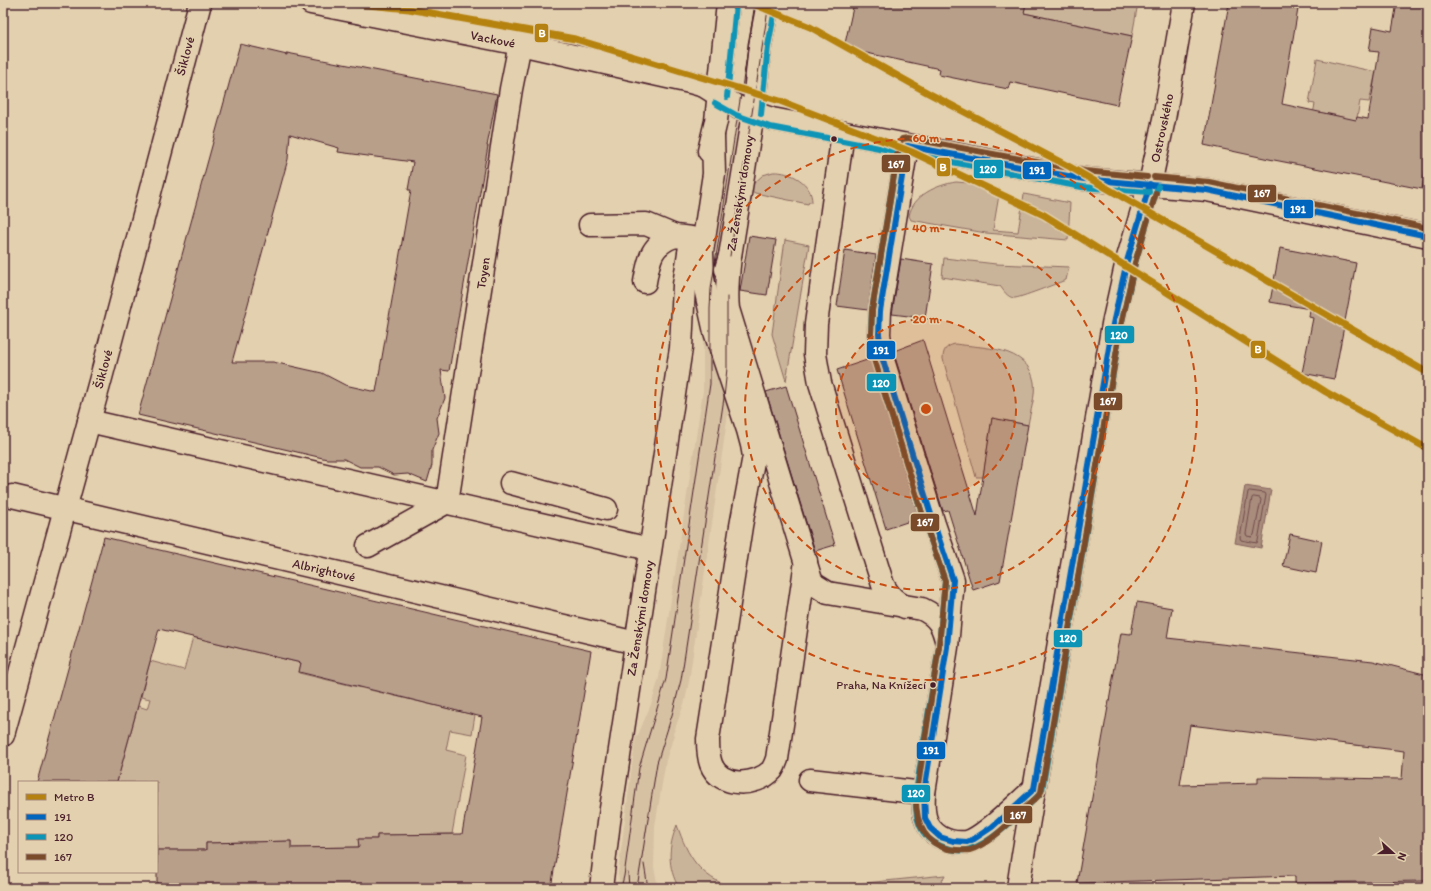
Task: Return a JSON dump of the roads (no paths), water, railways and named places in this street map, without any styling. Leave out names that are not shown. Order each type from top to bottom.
[{"type":"street","name":"Šiklové","points":[[3,735],[102,374],[200,3]]},
{"type":"street","name":"Vackové","points":[[311,3],[520,44],[690,82],[704,86],[739,108],[772,119],[1084,179],[1207,190],[1428,236]]},
{"type":"street","name":"Za Ženskými domovy","points":[[601,888],[609,822],[681,348],[684,285],[683,237],[700,188],[713,136],[719,96],[728,3]]},
{"type":"street","name":"Za Ženskými domovy","points":[[681,348],[689,324],[696,310],[726,268],[746,200],[760,45],[768,3]]},
{"type":"street","name":"Ostrovského","points":[[1017,887],[1113,324],[1127,261],[1150,184],[1164,119],[1184,3]]},
{"type":"street","name":"Toyen","points":[[447,502],[511,89],[520,44]]},
{"type":"street","points":[[843,133],[816,324],[815,354],[820,383],[883,585],[894,601],[905,606]]},
{"type":"street","points":[[713,136],[714,174],[702,258],[703,279],[715,332],[748,430],[754,456],[708,739],[708,754],[711,765],[716,773],[726,780],[737,783],[755,781],[772,769],[777,759],[806,561]]},
{"type":"street","points":[[908,146],[880,311],[879,334],[882,357],[953,580],[947,647],[924,793],[923,810],[926,822],[938,836],[947,840],[967,842],[980,836],[1034,789]]},
{"type":"street","points":[[590,225],[646,224],[683,237]]},
{"type":"street","points":[[645,282],[648,264],[652,253],[658,244],[665,239],[683,237]]},
{"type":"street","points":[[730,256],[727,289],[728,309],[811,580],[815,586],[837,596],[922,609],[932,614],[939,621],[944,630],[947,647]]},
{"type":"street","points":[[88,421],[650,549]]},
{"type":"street","points":[[511,484],[606,509]]},
{"type":"street","name":"Albrightové","points":[[12,496],[636,643]]},
{"type":"street","points":[[368,546],[447,502]]},
{"type":"street","points":[[810,780],[924,793]]},
{"type":"water","points":[[1245,486],[1271,490],[1261,548],[1235,543]]},
{"type":"tram line","points":[[621,888],[639,768],[666,679],[710,384],[711,289],[755,3]]},
{"type":"tram line","points":[[730,256],[769,3]]},
{"type":"tram line","points":[[637,888],[657,763],[681,680],[724,398],[727,368],[727,297]]},
{"type":"tram line","points":[[644,864],[648,888]]},
{"type":"tram line","points":[[628,873],[629,888]]},
{"type":"metro line","name":"B","points":[[347,3],[409,9],[575,39],[780,101],[912,152],[1044,215],[1326,392],[1428,449]]},
{"type":"metro line","name":"B","points":[[751,3],[810,27],[930,94],[1070,167],[1428,373]]},
{"type":"place","name":"Praha, Na Knížecí","points":[[933,685]]}]
